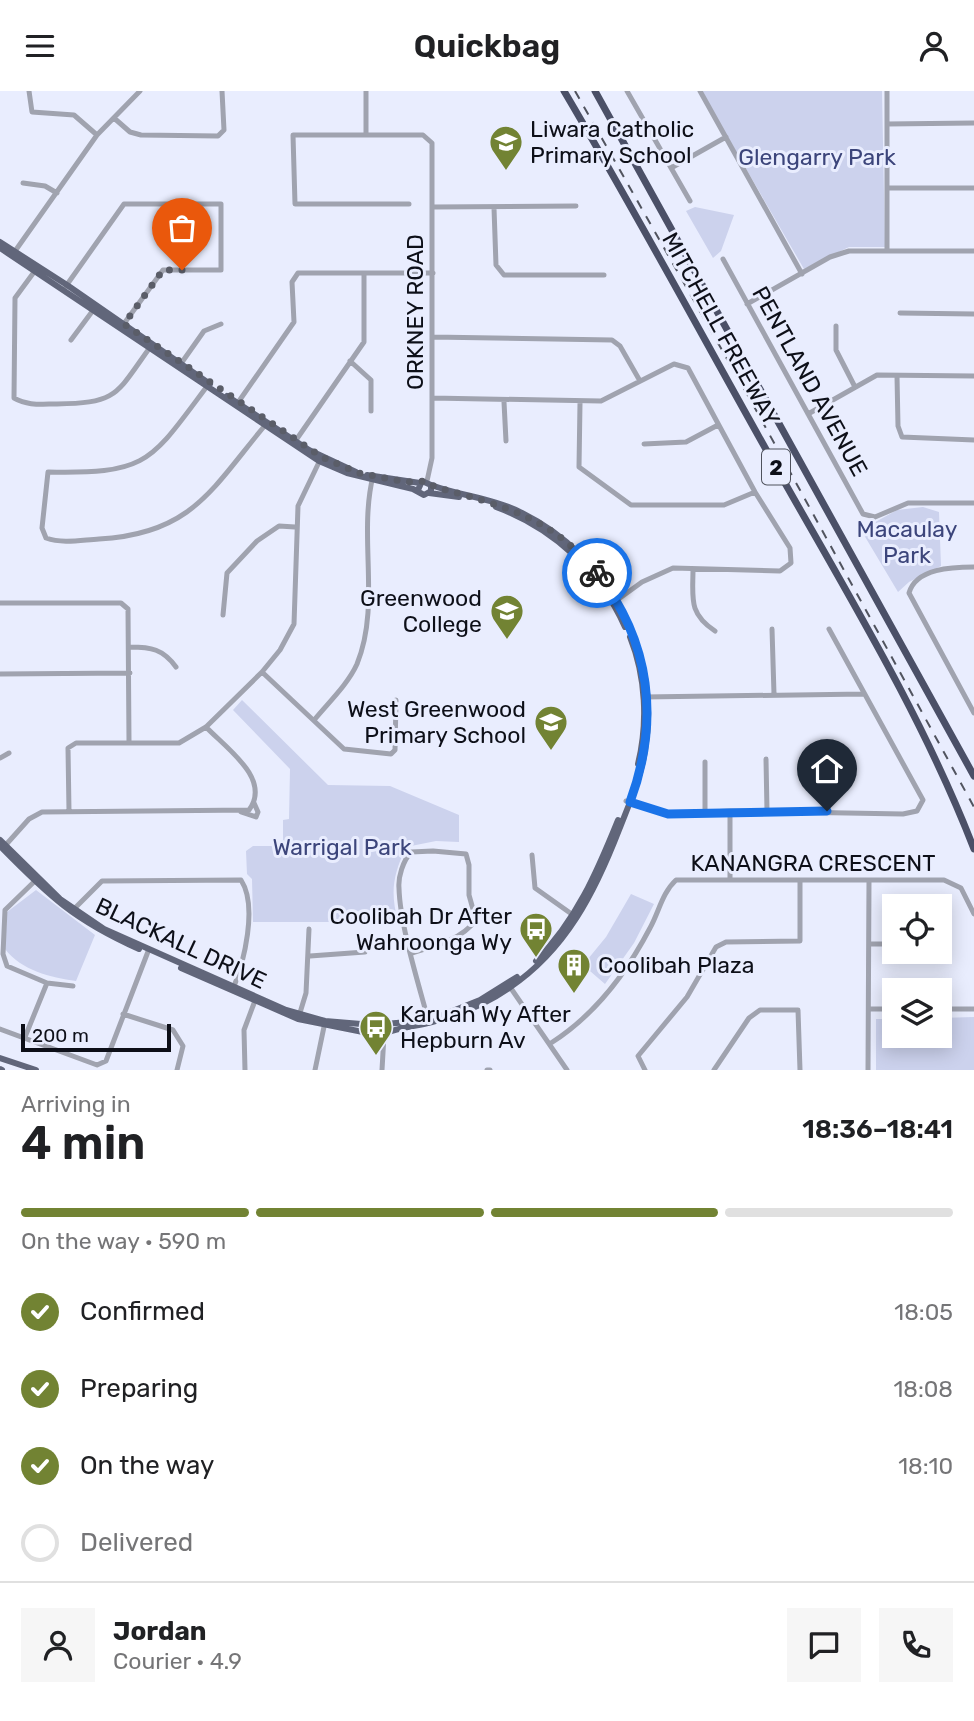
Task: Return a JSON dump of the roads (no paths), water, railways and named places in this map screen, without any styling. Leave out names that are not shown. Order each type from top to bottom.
[{"type":"highway","name":"MITCHELL FREEWAY","points":[[564,91],[727,377],[907,704],[958,807],[974,849]]},
{"type":"highway","name":"MITCHELL FREEWAY","points":[[595,91],[974,776]]},
{"type":"main road","points":[[0,245],[320,459],[372,478],[425,486],[491,505],[532,523],[583,564],[615,602],[632,641],[646,697],[640,753],[628,801],[575,917],[510,986],[429,1021],[380,1035]]},
{"type":"main road","name":"BLACKALL DRIVE","points":[[2,845],[72,912],[99,931],[299,1017],[380,1035]]},
{"type":"main road","name":"BLACKALL DRIVE","points":[[325,1023],[373,1025],[378,1022],[385,1024],[429,1021]]},
{"type":"main road","points":[[380,1035],[385,1024]]},
{"type":"main road","points":[[373,1025],[380,1035]]},
{"type":"main road","points":[[0,1058],[36,1070]]},
{"type":"street","points":[[29,91],[32,112],[74,115],[97,135]]},
{"type":"street","points":[[14,253],[97,135],[140,91]]},
{"type":"street","points":[[114,118],[130,132],[141,135],[218,136],[224,129],[222,91]]},
{"type":"street","points":[[366,91],[366,133],[293,135],[295,204],[409,204]]},
{"type":"street","points":[[627,91],[690,201]]},
{"type":"street","points":[[700,91],[802,274]]},
{"type":"street","points":[[887,91],[887,251]]},
{"type":"street","points":[[887,124],[974,123]]},
{"type":"street","name":"ORKNEY ROAD","points":[[366,133],[426,136],[432,143],[432,458],[425,486]]},
{"type":"street","points":[[671,168],[726,137]]},
{"type":"street","points":[[23,183],[45,186],[57,193]]},
{"type":"street","points":[[887,188],[974,188]]},
{"type":"street","points":[[66,287],[124,204],[221,204],[221,270],[163,270],[122,326]]},
{"type":"street","points":[[433,207],[576,207]]},
{"type":"street","points":[[494,208],[496,265],[504,275],[604,275]]},
{"type":"street","points":[[747,304],[830,257],[849,251],[974,251]]},
{"type":"street","name":"PENTLAND AVENUE","points":[[723,259],[862,512],[869,517],[908,503],[974,503]]},
{"type":"street","points":[[38,268],[15,298],[14,398],[26,405],[94,404],[117,392],[152,346]]},
{"type":"street","points":[[237,405],[294,322],[292,282],[298,273],[433,273]]},
{"type":"street","points":[[294,444],[364,342],[364,273]]},
{"type":"street","points":[[71,340],[96,307]]},
{"type":"street","points":[[900,313],[974,314]]},
{"type":"street","points":[[180,365],[204,331],[221,324]]},
{"type":"street","points":[[836,326],[836,350],[855,387]]},
{"type":"street","points":[[432,337],[612,340],[620,345],[640,381]]},
{"type":"street","points":[[351,361],[371,380],[371,411]]},
{"type":"street","points":[[432,398],[503,402],[601,401],[674,364],[688,368],[793,556],[788,568],[780,571],[693,569],[659,573],[615,602]]},
{"type":"street","points":[[808,414],[877,375],[974,376]]},
{"type":"street","points":[[898,376],[898,426],[902,437],[974,440]]},
{"type":"street","points":[[208,385],[174,434],[147,458],[98,473],[48,472],[41,528],[46,538],[57,542],[125,538],[176,519],[218,487],[266,425]]},
{"type":"street","points":[[503,402],[506,441]]},
{"type":"street","points":[[580,403],[579,467],[631,505],[724,505],[755,492]]},
{"type":"street","points":[[644,444],[686,442],[718,425]]},
{"type":"street","points":[[69,811],[68,748],[76,743],[179,743],[206,727],[262,672],[280,650],[294,624],[297,596],[295,527],[299,500],[320,459]]},
{"type":"street","points":[[315,719],[356,666],[363,645],[367,625],[366,516],[372,478]]},
{"type":"street","points":[[223,615],[227,573],[257,541],[279,526],[295,527]]},
{"type":"street","points":[[974,567],[937,570],[915,582],[909,593],[974,713]]},
{"type":"street","points":[[693,569],[693,604],[699,620],[715,631]]},
{"type":"street","points":[[0,603],[121,603],[128,609],[129,742]]},
{"type":"street","points":[[772,629],[774,694]]},
{"type":"street","points":[[628,801],[661,814],[827,811],[903,814],[917,811],[923,800],[828,629]]},
{"type":"street","points":[[130,647],[153,647],[168,655],[176,667]]},
{"type":"street","points":[[262,672],[344,749],[391,754],[395,750],[396,700]]},
{"type":"street","points":[[0,674],[130,673]]},
{"type":"street","points":[[965,697],[973,693]]},
{"type":"street","points":[[646,697],[864,694]]},
{"type":"street","points":[[2,845],[42,812],[249,810],[254,803],[256,787],[252,775],[206,727]]},
{"type":"street","points":[[0,758],[9,753]]},
{"type":"street","points":[[766,759],[767,811]]},
{"type":"street","points":[[827,811],[828,760]]},
{"type":"street","points":[[705,762],[705,814]]},
{"type":"street","points":[[730,811],[730,880]]},
{"type":"street","points":[[412,953],[442,944],[470,928],[476,920],[469,895],[469,865],[466,855],[433,851],[411,852],[405,859],[398,885],[412,953],[429,1021]]},
{"type":"street","points":[[532,856],[535,888],[575,917]]},
{"type":"street","points":[[36,880],[5,910],[3,954],[7,965],[47,983],[73,986]]},
{"type":"street","points":[[72,912],[102,881],[241,880],[245,886],[248,912],[245,961],[234,989]]},
{"type":"street","name":"KANANGRA CRESCENT","points":[[551,1044],[588,1017],[614,985],[651,927],[668,887],[676,880],[944,880],[961,887],[974,914]]},
{"type":"street","points":[[645,1070],[638,1056],[687,997],[716,947],[726,942],[800,941],[800,880]]},
{"type":"street","points":[[868,1070],[869,880]]},
{"type":"street","points":[[299,1017],[306,993],[310,956],[309,929]]},
{"type":"street","points":[[869,944],[882,944]]},
{"type":"street","points":[[0,1029],[97,1065],[106,1061],[148,951]]},
{"type":"street","points":[[310,956],[366,953]]},
{"type":"street","points":[[25,1037],[47,983]]},
{"type":"street","points":[[510,986],[567,1070]]},
{"type":"street","points":[[245,1070],[244,1030],[255,1000]]},
{"type":"street","points":[[869,1009],[882,1009]]},
{"type":"street","points":[[952,1009],[974,1010]]},
{"type":"street","points":[[713,1070],[749,1018],[760,1010],[798,1010],[800,1070]]},
{"type":"street","points":[[123,1014],[173,1030],[183,1046],[177,1070]]},
{"type":"street","points":[[315,1070],[325,1023]]},
{"type":"street","points":[[380,1035],[382,1070]]},
{"type":"railway","points":[[575,91],[756,410],[974,807]]},
{"type":"place","name":"Liwara Catholic Primary School","points":[[506,172]]},
{"type":"place","name":"Greenwood College","points":[[507,641]]},
{"type":"place","name":"West Greenwood Primary School","points":[[551,752]]},
{"type":"place","name":"Coolibah Dr After Wahroonga Wy","points":[[536,959]]},
{"type":"place","name":"Coolibah Plaza","points":[[574,995]]},
{"type":"place","name":"Karuah Wy After Hepburn Av","points":[[376,1057]]},
{"type":"park label","name":"Glengarry Park","points":[[817,157]]},
{"type":"park label","name":"Macaulay Park","points":[[907,542]]},
{"type":"park label","name":"Warrigal Park","points":[[342,847]]}]
